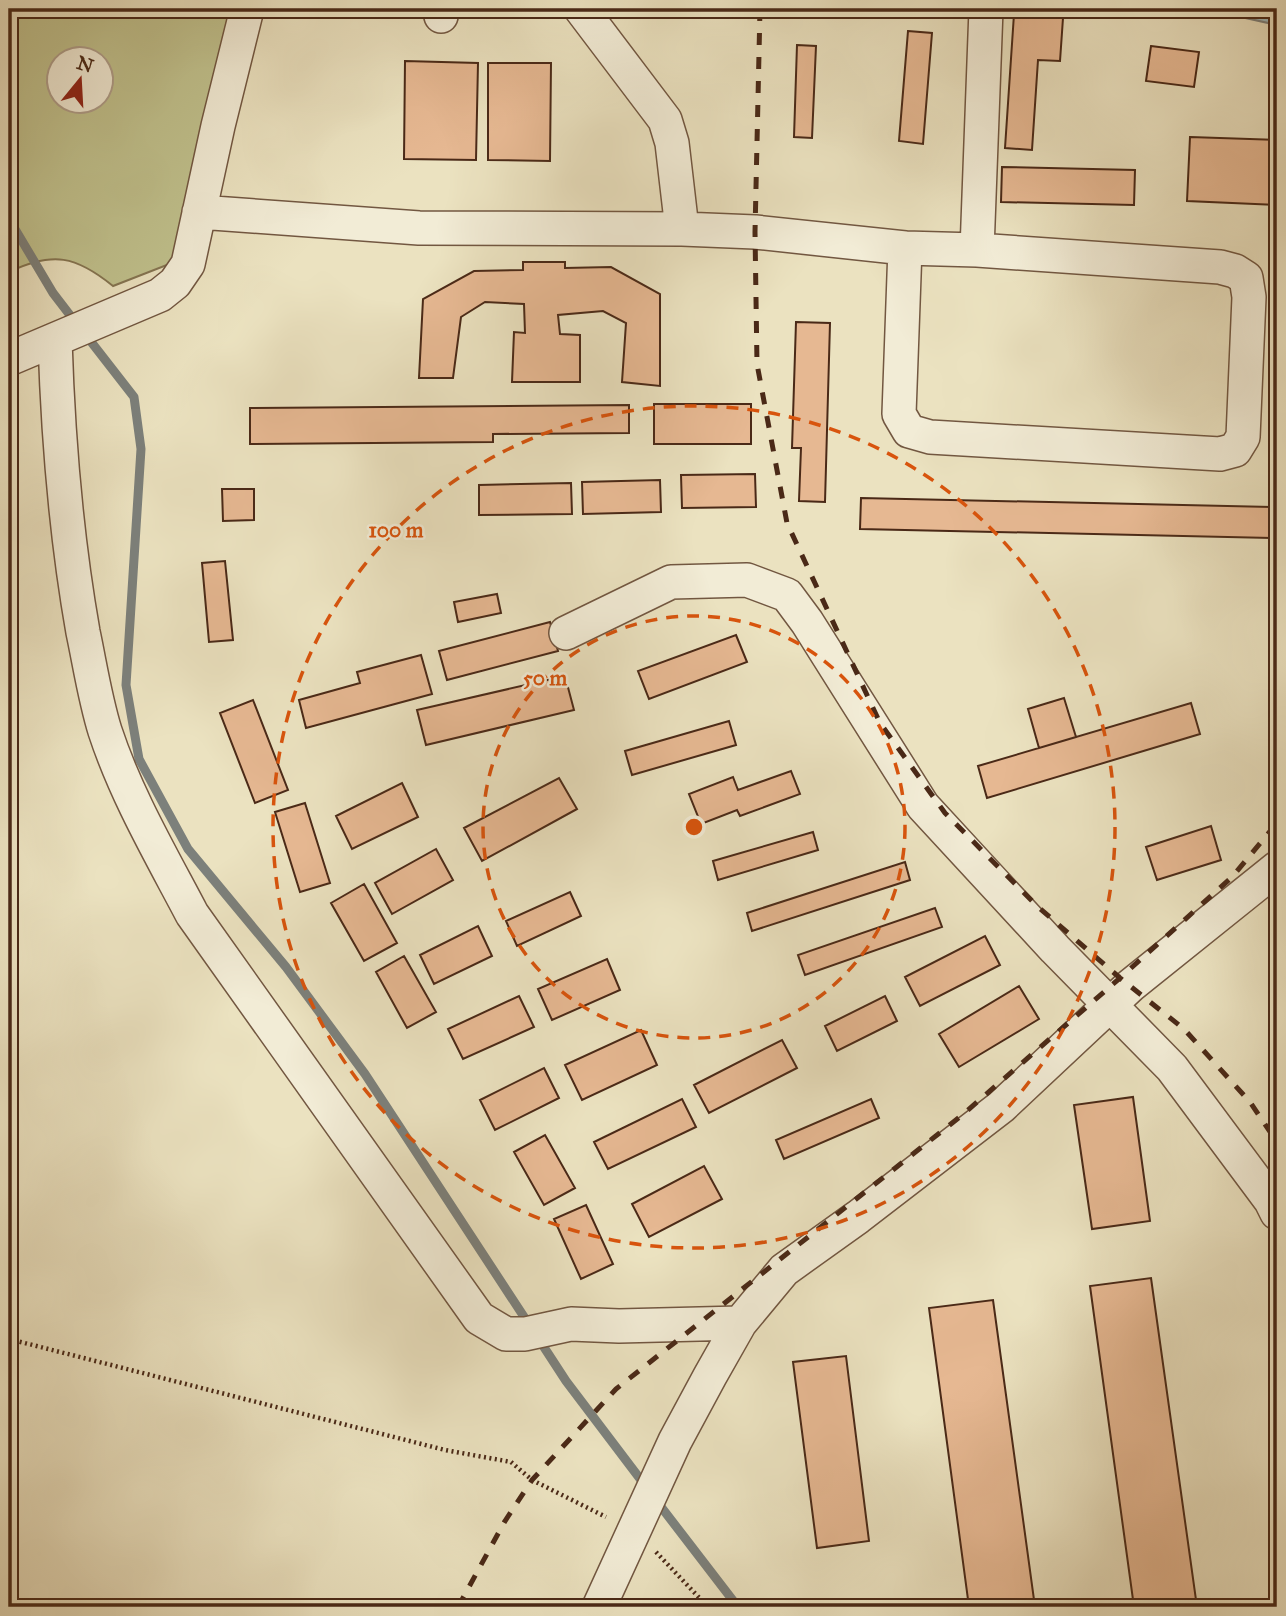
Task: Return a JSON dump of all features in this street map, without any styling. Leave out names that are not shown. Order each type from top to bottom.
[{"type":"street","points":[[9,359],[160,295],[175,283],[188,264],[247,9]]},
{"type":"street","points":[[581,9],[665,120],[672,143],[682,229]]},
{"type":"street","points":[[977,250],[986,9]]},
{"type":"street","points":[[199,212],[419,228],[682,229],[755,232],[905,248],[977,250],[1220,267],[1235,271],[1246,278],[1249,297],[1243,437],[1235,450],[1220,454],[930,437],[909,430],[899,414],[905,248]]},
{"type":"street","points":[[55,340],[70,543],[91,675],[105,731],[153,842],[192,914],[480,1318],[506,1334],[525,1334],[571,1324],[619,1326],[740,1323]]},
{"type":"street","points":[[566,633],[671,582],[747,580],[787,595],[807,622],[923,806],[1055,949],[1172,1068],[1271,1200],[1277,1213]]},
{"type":"street","points":[[599,1607],[676,1441],[740,1323],[783,1270],[858,1217],[1001,1107],[1129,986],[1277,868]]},
{"type":"path","points":[[9,1339],[445,1450],[511,1462],[532,1480]]},
{"type":"green space","points":[[9,9],[230,9],[172,263],[113,286],[87,268],[64,260],[51,259],[9,272]]},
{"type":"water","points":[[1205,9],[1277,9],[1277,25]]},
{"type":"building","points":[[1014,14],[1063,18],[1060,61],[1038,60],[1032,150],[1005,148]]},
{"type":"building","points":[[908,31],[932,33],[923,144],[899,141]]},
{"type":"building","points":[[797,45],[816,46],[812,138],[794,137]]},
{"type":"building","points":[[1151,46],[1199,52],[1194,87],[1146,81]]},
{"type":"building","points":[[405,61],[478,63],[476,160],[404,159]]},
{"type":"building","points":[[488,63],[551,63],[550,161],[488,160]]},
{"type":"building","points":[[1190,137],[1277,140],[1277,205],[1187,201]]},
{"type":"building","points":[[1002,167],[1135,170],[1134,205],[1001,202]]},
{"type":"building","points":[[523,262],[565,262],[565,268],[611,267],[660,294],[660,386],[622,382],[626,323],[603,311],[558,315],[560,334],[580,335],[580,382],[512,382],[514,332],[525,333],[524,304],[485,302],[461,317],[453,378],[419,378],[423,299],[474,271],[523,270]]},
{"type":"building","points":[[796,322],[830,323],[825,502],[799,501],[801,448],[792,448]]},
{"type":"building","points":[[654,404],[751,404],[751,444],[654,444]]},
{"type":"building","points":[[629,405],[629,433],[493,434],[493,442],[250,444],[250,408]]},
{"type":"building","points":[[755,474],[756,507],[682,508],[681,475]]},
{"type":"building","points":[[660,480],[661,512],[583,514],[582,482]]},
{"type":"building","points":[[571,483],[572,514],[479,515],[479,485]]},
{"type":"building","points":[[222,489],[254,489],[254,520],[223,521]]},
{"type":"building","points":[[861,498],[1277,507],[1277,538],[860,529]]},
{"type":"building","points":[[225,561],[233,640],[209,642],[202,563]]},
{"type":"building","points":[[497,594],[501,613],[458,622],[454,602]]},
{"type":"building","points":[[550,622],[558,651],[447,680],[439,651]]},
{"type":"building","points":[[736,635],[747,662],[649,699],[638,671]]},
{"type":"building","points":[[421,655],[432,694],[306,728],[299,700],[360,683],[357,672]]},
{"type":"building","points":[[565,676],[574,710],[426,745],[417,710]]},
{"type":"building","points":[[1064,698],[1076,737],[1039,748],[1028,709]]},
{"type":"building","points":[[253,700],[288,790],[255,803],[220,713]]},
{"type":"building","points":[[1191,703],[1200,734],[987,798],[978,766]]},
{"type":"building","points":[[729,721],[736,745],[632,775],[625,751]]},
{"type":"building","points":[[791,771],[800,794],[740,816],[737,810],[701,824],[689,794],[733,777],[738,790]]},
{"type":"building","points":[[559,778],[577,809],[482,861],[464,828]]},
{"type":"building","points":[[402,783],[418,817],[352,849],[336,816]]},
{"type":"building","points":[[305,803],[330,883],[300,892],[275,812]]},
{"type":"building","points":[[1211,826],[1221,860],[1157,880],[1146,847]]},
{"type":"building","points":[[813,832],[818,850],[718,880],[713,861]]},
{"type":"building","points":[[436,849],[453,880],[392,914],[375,883]]},
{"type":"building","points":[[905,862],[910,880],[752,931],[747,913]]},
{"type":"building","points":[[364,884],[397,943],[364,961],[331,903]]},
{"type":"building","points":[[570,892],[581,916],[517,946],[506,921]]},
{"type":"building","points":[[935,908],[942,927],[805,975],[798,955]]},
{"type":"building","points":[[478,926],[492,956],[434,984],[420,955]]},
{"type":"building","points":[[985,936],[1000,965],[920,1006],[905,977]]},
{"type":"building","points":[[404,956],[436,1012],[407,1028],[376,972]]},
{"type":"building","points":[[607,959],[620,990],[552,1020],[538,989]]},
{"type":"building","points":[[1019,986],[1039,1019],[959,1067],[939,1034]]},
{"type":"building","points":[[519,996],[534,1027],[463,1059],[448,1029]]},
{"type":"building","points":[[885,996],[897,1021],[837,1051],[825,1026]]},
{"type":"building","points":[[641,1030],[657,1065],[582,1100],[565,1065]]},
{"type":"building","points":[[782,1040],[797,1068],[709,1113],[694,1085]]},
{"type":"building","points":[[544,1068],[559,1098],[495,1130],[480,1100]]},
{"type":"building","points":[[1133,1097],[1150,1221],[1092,1229],[1074,1105]]},
{"type":"building","points":[[682,1099],[696,1127],[608,1169],[594,1142]]},
{"type":"building","points":[[871,1099],[879,1118],[784,1159],[776,1140]]},
{"type":"building","points":[[545,1135],[575,1188],[544,1205],[514,1152]]},
{"type":"building","points":[[704,1166],[722,1199],[649,1237],[632,1204]]},
{"type":"building","points":[[586,1205],[613,1264],[581,1279],[554,1219]]},
{"type":"building","points":[[1151,1278],[1197,1607],[1134,1607],[1090,1286]]},
{"type":"building","points":[[993,1300],[1035,1607],[969,1607],[929,1308]]},
{"type":"building","points":[[846,1356],[869,1541],[817,1548],[793,1362]]},
{"type":"waterway","points":[[9,219],[53,293],[76,323]]},
{"type":"waterway","points":[[85,334],[134,397],[141,449],[126,685],[139,759],[188,849],[286,967],[365,1074],[530,1326]]},
{"type":"waterway","points":[[538,1338],[566,1381],[647,1488]]},
{"type":"waterway","points":[[655,1499],[738,1607]]},
{"type":"railway","points":[[760,9],[755,232],[757,364],[787,523],[880,723],[945,813],[1037,906],[1184,1029],[1250,1102],[1277,1142]]},
{"type":"railway","points":[[458,1607],[505,1521],[532,1480],[616,1389],[961,1116],[1232,877],[1277,823]]}]
